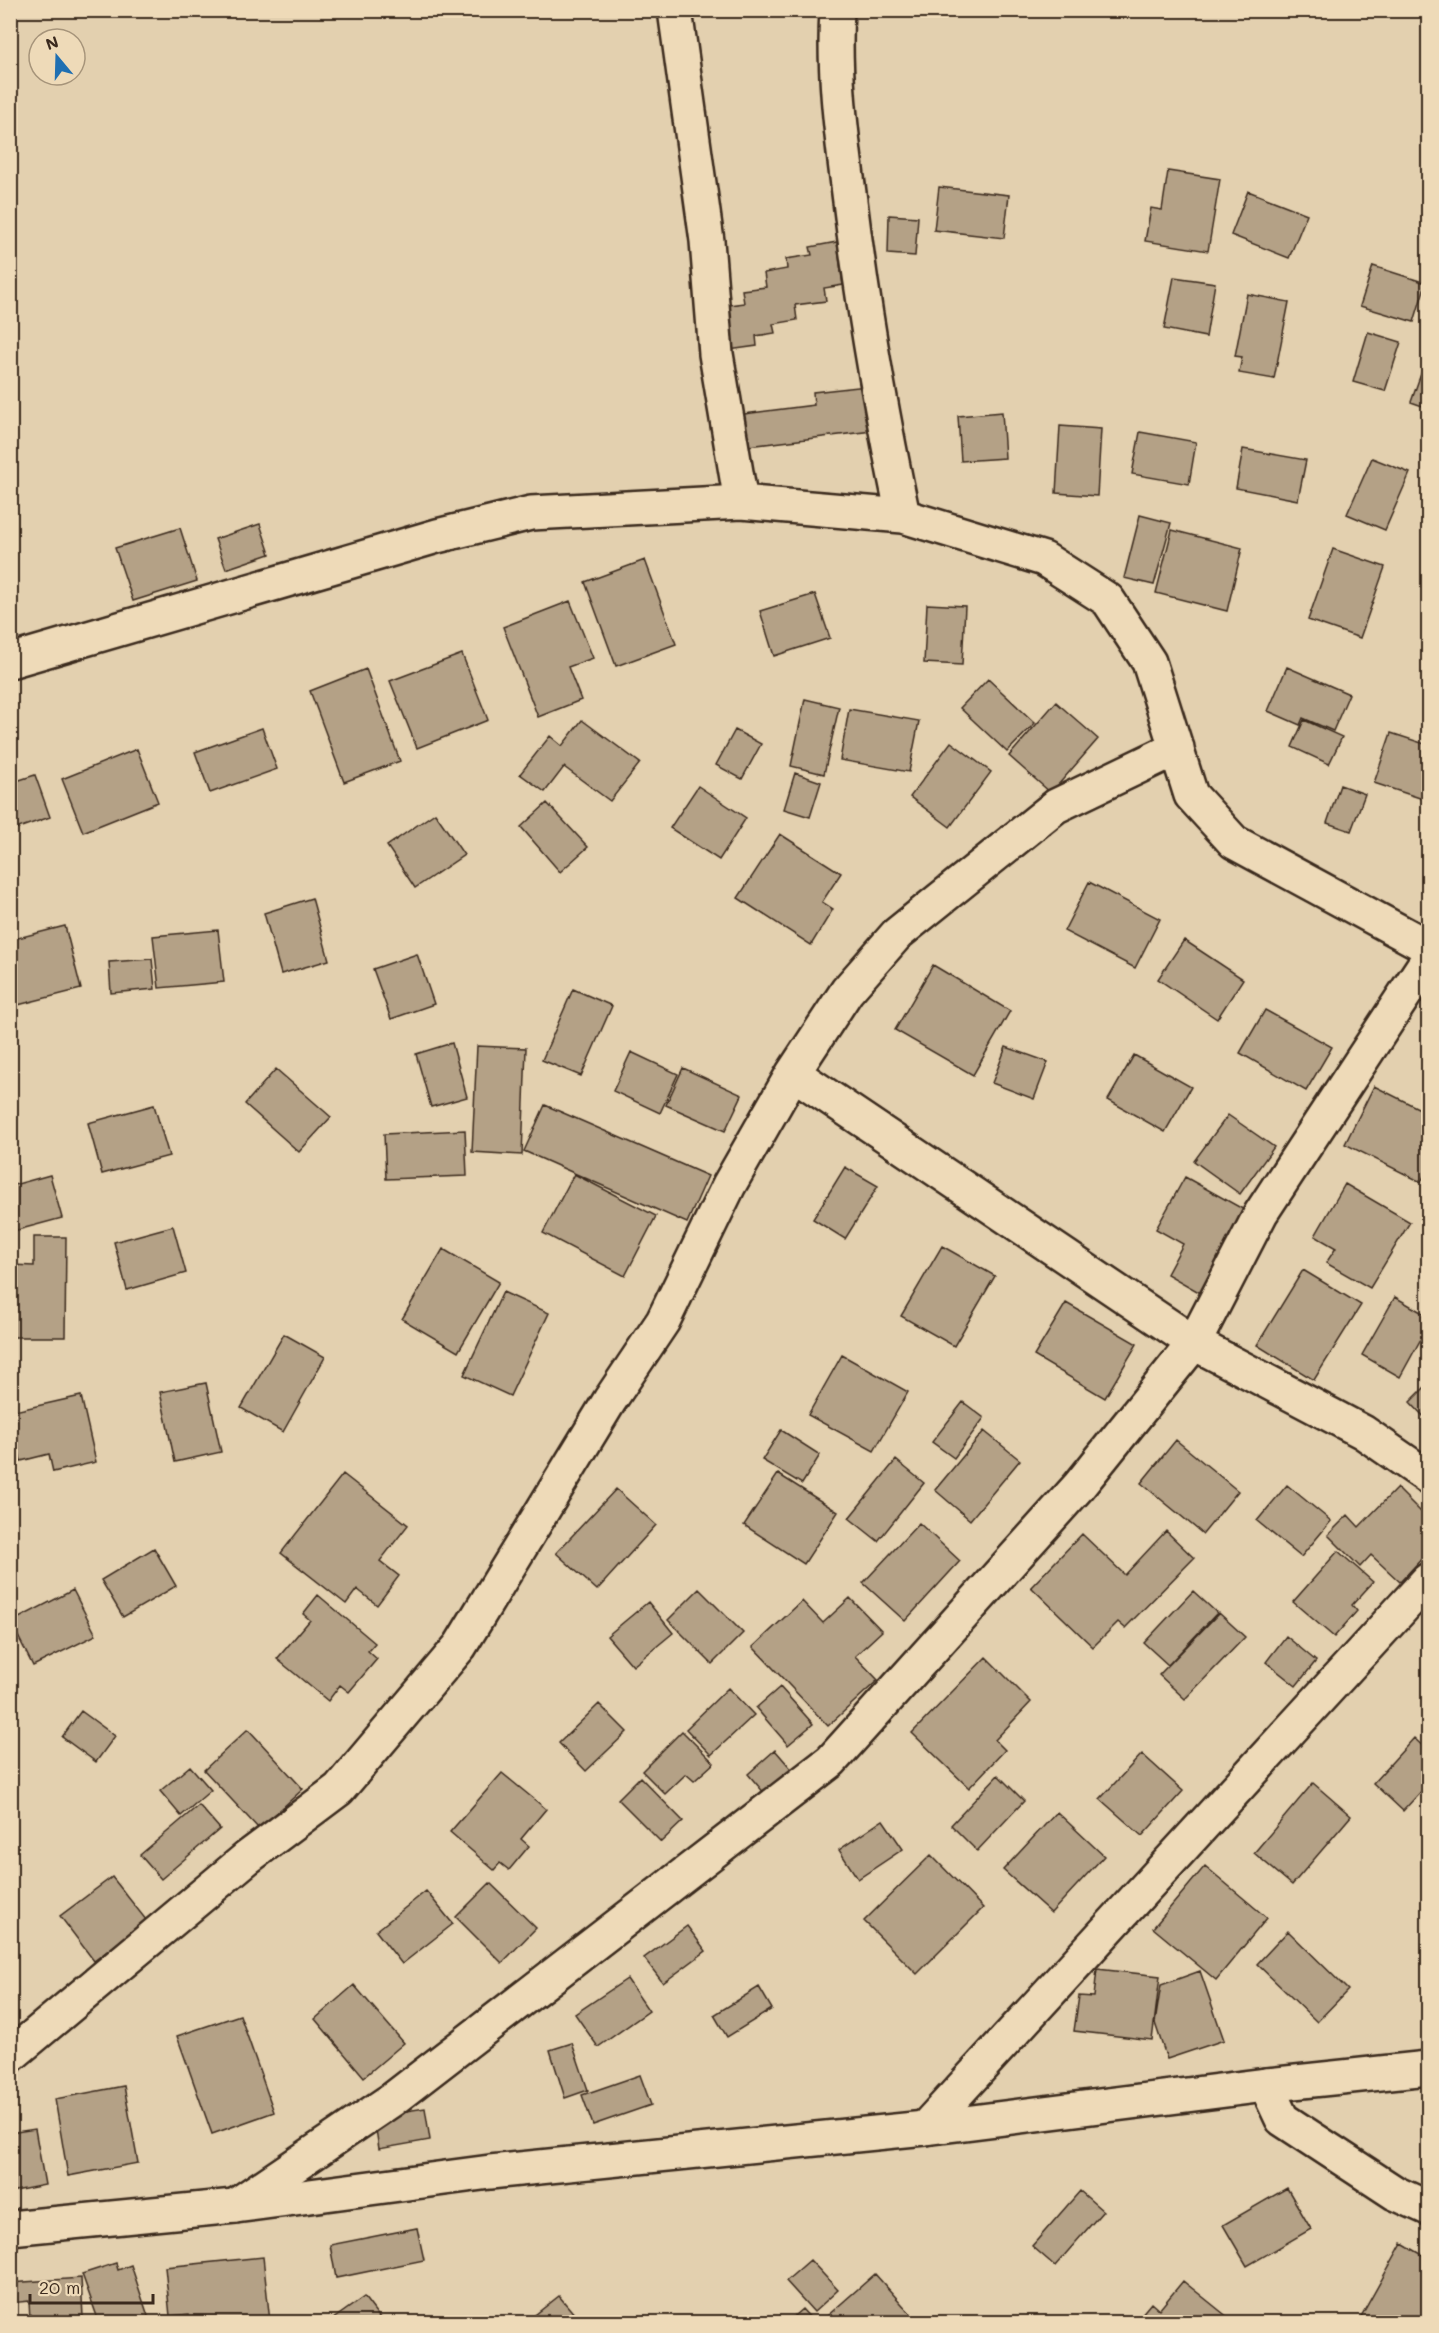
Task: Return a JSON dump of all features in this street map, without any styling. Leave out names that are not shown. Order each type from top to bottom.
[{"type":"main road","points":[[675,10],[707,241],[716,354],[741,502]]},
{"type":"main road","points":[[837,10],[834,54],[857,258],[878,397],[903,516]]},
{"type":"main road","points":[[10,661],[437,536],[531,513],[741,502],[903,516],[1044,559],[1107,600],[1149,662],[1191,795],[1234,842],[1428,947]]},
{"type":"main road","points":[[10,2056],[247,1858],[339,1789],[460,1646],[610,1400],[663,1321],[729,1185],[793,1073],[847,991],[897,934],[1056,806],[1177,748]]},
{"type":"main road","points":[[235,2206],[393,2099],[831,1761],[1079,1486],[1194,1343],[1261,1213],[1428,959]]},
{"type":"main road","points":[[793,1073],[1194,1343],[1363,1432],[1428,1477]]},
{"type":"main road","points":[[925,2128],[1428,1580]]},
{"type":"main road","points":[[10,2228],[235,2206],[490,2172],[925,2128],[1266,2085],[1428,2068]]},
{"type":"main road","points":[[1266,2085],[1282,2119],[1395,2193],[1428,2208]]},
{"type":"building","points":[[1168,171],[1220,179],[1208,251],[1145,241],[1151,208],[1162,210]]},
{"type":"building","points":[[939,187],[1009,195],[1004,238],[934,230]]},
{"type":"building","points":[[1248,191],[1307,214],[1289,258],[1231,235]]},
{"type":"building","points":[[889,215],[918,217],[915,256],[888,254]]},
{"type":"building","points":[[837,242],[843,285],[824,288],[826,301],[795,305],[797,320],[773,324],[775,333],[756,336],[757,346],[729,350],[722,306],[744,303],[742,290],[766,287],[764,273],[787,269],[786,259],[812,255],[810,247]]},
{"type":"building","points":[[1373,266],[1426,283],[1414,322],[1360,306]]},
{"type":"building","points":[[1174,277],[1215,283],[1206,337],[1164,329]]},
{"type":"building","points":[[1247,294],[1289,302],[1274,379],[1239,373],[1242,357],[1235,356]]},
{"type":"building","points":[[1368,332],[1401,342],[1385,391],[1353,382]]},
{"type":"building","points":[[1428,354],[1428,408],[1411,402]]},
{"type":"building","points":[[867,386],[872,431],[748,446],[744,414],[814,405],[813,392]]},
{"type":"building","points":[[1002,412],[1005,458],[961,461],[958,416]]},
{"type":"building","points":[[1060,426],[1101,429],[1097,496],[1056,493]]},
{"type":"building","points":[[1140,432],[1196,442],[1189,484],[1132,474]]},
{"type":"building","points":[[1243,449],[1306,460],[1298,500],[1236,488]]},
{"type":"building","points":[[1372,458],[1410,473],[1385,530],[1347,514]]},
{"type":"building","points":[[1140,515],[1171,523],[1154,585],[1124,578]]},
{"type":"building","points":[[260,524],[270,554],[226,569],[215,539]]},
{"type":"building","points":[[180,528],[197,581],[133,601],[115,548]]},
{"type":"building","points":[[1172,530],[1242,548],[1227,611],[1156,593]]},
{"type":"building","points":[[1333,549],[1385,567],[1360,638],[1308,620]]},
{"type":"building","points":[[645,560],[676,644],[616,666],[585,582]]},
{"type":"building","points":[[815,594],[830,638],[774,656],[760,611]]},
{"type":"building","points":[[570,601],[593,658],[568,667],[581,700],[538,717],[503,627]]},
{"type":"building","points":[[927,604],[965,606],[962,665],[924,663]]},
{"type":"building","points":[[462,654],[488,720],[417,748],[390,681]]},
{"type":"building","points":[[1287,667],[1349,694],[1333,731],[1303,718],[1300,725],[1268,711]]},
{"type":"building","points":[[366,669],[400,761],[344,782],[310,691]]},
{"type":"building","points":[[988,679],[1035,723],[1007,752],[960,708]]},
{"type":"building","points":[[805,699],[839,707],[824,774],[791,766]]},
{"type":"building","points":[[1056,702],[1098,739],[1051,793],[1009,756]]},
{"type":"building","points":[[849,709],[919,721],[909,772],[840,760]]},
{"type":"building","points":[[582,720],[640,763],[610,801],[564,767],[545,792],[520,774],[550,736],[562,746]]},
{"type":"building","points":[[1304,720],[1342,737],[1329,764],[1292,747]]},
{"type":"building","points":[[262,728],[277,769],[210,793],[195,752]]},
{"type":"building","points":[[735,730],[761,744],[742,779],[716,765]]},
{"type":"building","points":[[1391,733],[1428,745],[1428,783],[1423,799],[1374,783]]},
{"type":"building","points":[[951,742],[991,772],[950,827],[910,797]]},
{"type":"building","points":[[137,749],[158,802],[83,832],[62,779]]},
{"type":"building","points":[[795,773],[821,782],[810,817],[784,809]]},
{"type":"building","points":[[35,775],[50,817],[10,831],[10,783]]},
{"type":"building","points":[[1340,785],[1365,794],[1351,831],[1327,823]]},
{"type":"building","points":[[698,786],[746,818],[719,860],[670,828]]},
{"type":"building","points":[[547,803],[588,847],[560,872],[521,827]]},
{"type":"building","points":[[435,813],[464,855],[415,888],[387,846]]},
{"type":"building","points":[[780,834],[841,873],[822,902],[833,909],[811,945],[738,898]]},
{"type":"building","points":[[1089,882],[1160,919],[1135,968],[1064,931]]},
{"type":"building","points":[[312,898],[329,960],[281,974],[264,913]]},
{"type":"building","points":[[65,926],[81,989],[10,1007],[10,940]]},
{"type":"building","points":[[218,930],[224,982],[159,988],[153,936]]},
{"type":"building","points":[[1184,940],[1243,979],[1217,1019],[1158,979]]},
{"type":"building","points":[[417,954],[434,1004],[391,1019],[373,969]]},
{"type":"building","points":[[152,959],[155,989],[111,993],[109,962]]},
{"type":"building","points":[[933,965],[1010,1011],[973,1075],[895,1030]]},
{"type":"building","points":[[573,989],[612,1006],[581,1076],[542,1060]]},
{"type":"building","points":[[1265,1010],[1332,1047],[1306,1091],[1240,1053]]},
{"type":"building","points":[[452,1043],[467,1097],[431,1107],[416,1054]]},
{"type":"building","points":[[477,1046],[526,1048],[522,1155],[472,1152]]},
{"type":"building","points":[[1006,1047],[1048,1062],[1034,1099],[992,1083]]},
{"type":"building","points":[[631,1052],[678,1074],[660,1113],[613,1091]]},
{"type":"building","points":[[1134,1055],[1191,1087],[1165,1132],[1108,1100]]},
{"type":"building","points":[[683,1068],[742,1095],[725,1131],[666,1105]]},
{"type":"building","points":[[276,1069],[331,1117],[299,1152],[245,1104]]},
{"type":"building","points":[[1374,1086],[1428,1113],[1428,1168],[1421,1182],[1345,1144]]},
{"type":"building","points":[[154,1105],[169,1156],[102,1174],[88,1123]]},
{"type":"building","points":[[545,1105],[708,1176],[687,1223],[524,1151]]},
{"type":"building","points":[[1228,1115],[1274,1147],[1240,1194],[1194,1161]]},
{"type":"building","points":[[465,1130],[467,1176],[386,1179],[384,1134]]},
{"type":"building","points":[[845,1167],[878,1186],[845,1239],[813,1219]]},
{"type":"building","points":[[574,1174],[656,1216],[625,1276],[543,1233]]},
{"type":"building","points":[[50,1175],[62,1218],[10,1232],[10,1186]]},
{"type":"building","points":[[1185,1177],[1250,1213],[1204,1295],[1167,1274],[1183,1244],[1156,1229]]},
{"type":"building","points":[[1345,1184],[1410,1222],[1370,1288],[1326,1263],[1336,1248],[1315,1236]]},
{"type":"building","points":[[173,1226],[186,1273],[127,1290],[114,1242]]},
{"type":"building","points":[[34,1237],[66,1237],[65,1337],[11,1337],[12,1265],[34,1266]]},
{"type":"building","points":[[942,1246],[995,1276],[954,1346],[901,1316]]},
{"type":"building","points":[[443,1249],[499,1282],[458,1352],[402,1319]]},
{"type":"building","points":[[1303,1270],[1361,1305],[1314,1380],[1257,1345]]},
{"type":"building","points":[[503,1292],[549,1313],[510,1396],[464,1375]]},
{"type":"building","points":[[1395,1297],[1428,1316],[1428,1326],[1400,1377],[1362,1355]]},
{"type":"building","points":[[1066,1303],[1137,1344],[1105,1398],[1034,1356]]},
{"type":"building","points":[[284,1334],[325,1357],[283,1432],[241,1408]]},
{"type":"building","points":[[842,1355],[908,1392],[874,1451],[808,1415]]},
{"type":"building","points":[[206,1383],[221,1452],[175,1462],[160,1392]]},
{"type":"building","points":[[1428,1384],[1428,1421],[1410,1402]]},
{"type":"building","points":[[81,1396],[96,1462],[53,1472],[49,1454],[21,1461],[16,1439],[10,1441],[10,1412]]},
{"type":"building","points":[[963,1402],[984,1418],[954,1458],[932,1442]]},
{"type":"building","points":[[781,1430],[820,1455],[802,1484],[762,1460]]},
{"type":"building","points":[[984,1431],[1020,1460],[970,1520],[935,1490]]},
{"type":"building","points":[[1176,1440],[1238,1491],[1203,1534],[1141,1483]]},
{"type":"building","points":[[896,1460],[924,1483],[878,1541],[849,1518]]},
{"type":"building","points":[[343,1474],[408,1525],[380,1561],[399,1576],[377,1605],[357,1589],[346,1604],[281,1553]]},
{"type":"building","points":[[778,1474],[838,1512],[804,1564],[744,1525]]},
{"type":"building","points":[[1287,1485],[1331,1521],[1301,1557],[1257,1521]]},
{"type":"building","points":[[1397,1488],[1428,1519],[1428,1552],[1400,1582],[1371,1555],[1360,1567],[1328,1535],[1348,1515],[1359,1527]]},
{"type":"building","points":[[616,1489],[656,1525],[597,1590],[556,1553]]},
{"type":"building","points":[[919,1523],[960,1561],[905,1621],[863,1583]]},
{"type":"building","points":[[1166,1531],[1194,1558],[1125,1628],[1118,1622],[1093,1647],[1031,1587],[1082,1534],[1125,1575]]},
{"type":"building","points":[[154,1548],[176,1586],[123,1617],[101,1580]]},
{"type":"building","points":[[1338,1551],[1373,1582],[1352,1605],[1357,1611],[1334,1637],[1293,1602]]},
{"type":"building","points":[[699,1589],[743,1633],[712,1664],[668,1620]]},
{"type":"building","points":[[73,1590],[96,1635],[33,1666],[11,1622]]},
{"type":"building","points":[[1193,1591],[1217,1613],[1168,1665],[1144,1643]]},
{"type":"building","points":[[318,1595],[375,1643],[368,1651],[377,1659],[349,1692],[340,1685],[328,1701],[277,1659],[310,1620],[303,1614]]},
{"type":"building","points":[[850,1598],[882,1631],[855,1656],[878,1680],[828,1726],[753,1647],[802,1601],[823,1623]]},
{"type":"building","points":[[648,1602],[673,1633],[633,1666],[607,1636]]},
{"type":"building","points":[[1219,1613],[1245,1637],[1185,1699],[1159,1675]]},
{"type":"building","points":[[1286,1636],[1316,1661],[1296,1686],[1266,1662]]},
{"type":"building","points":[[986,1657],[1031,1702],[995,1740],[1005,1750],[969,1788],[912,1733]]},
{"type":"building","points":[[780,1687],[813,1724],[788,1745],[756,1708]]},
{"type":"building","points":[[728,1688],[754,1715],[711,1755],[686,1729]]},
{"type":"building","points":[[599,1704],[627,1732],[586,1771],[559,1743]]},
{"type":"building","points":[[81,1711],[115,1736],[96,1762],[62,1737]]},
{"type":"building","points":[[248,1729],[303,1789],[259,1829],[204,1770]]},
{"type":"building","points":[[682,1731],[714,1763],[694,1781],[686,1774],[665,1794],[642,1771]]},
{"type":"building","points":[[1414,1738],[1428,1751],[1428,1784],[1403,1811],[1373,1783]]},
{"type":"building","points":[[775,1750],[794,1772],[766,1795],[748,1774]]},
{"type":"building","points":[[1142,1754],[1183,1791],[1142,1836],[1100,1799]]},
{"type":"building","points":[[190,1766],[211,1790],[181,1816],[160,1791]]},
{"type":"building","points":[[502,1773],[546,1809],[521,1839],[529,1846],[509,1870],[500,1863],[494,1870],[450,1832]]},
{"type":"building","points":[[998,1775],[1024,1801],[977,1851],[951,1825]]},
{"type":"building","points":[[640,1777],[683,1821],[661,1842],[618,1799]]},
{"type":"building","points":[[1313,1783],[1351,1816],[1292,1885],[1254,1853]]},
{"type":"building","points":[[199,1805],[220,1829],[161,1879],[140,1855]]},
{"type":"building","points":[[1057,1812],[1104,1856],[1051,1913],[1003,1870]]},
{"type":"building","points":[[883,1820],[903,1849],[858,1879],[839,1850]]},
{"type":"building","points":[[931,1855],[983,1908],[917,1974],[864,1921]]},
{"type":"building","points":[[1205,1866],[1267,1918],[1216,1980],[1153,1928]]},
{"type":"building","points":[[112,1877],[147,1921],[94,1961],[60,1916]]},
{"type":"building","points":[[490,1883],[536,1928],[502,1963],[456,1917]]},
{"type":"building","points":[[426,1891],[453,1924],[402,1964],[376,1931]]},
{"type":"building","points":[[687,1926],[706,1951],[663,1983],[644,1958]]},
{"type":"building","points":[[1288,1931],[1348,1990],[1317,2022],[1257,1964]]},
{"type":"building","points":[[1097,1969],[1160,1976],[1152,2040],[1074,2031],[1079,1996],[1094,1997]]},
{"type":"building","points":[[1200,1971],[1224,2040],[1167,2059],[1155,2023],[1161,1985]]},
{"type":"building","points":[[627,1979],[649,2011],[598,2047],[575,2014]]},
{"type":"building","points":[[354,1985],[404,2043],[364,2077],[315,2019]]},
{"type":"building","points":[[759,1987],[772,2009],[727,2037],[714,2015]]},
{"type":"building","points":[[240,2015],[274,2112],[212,2134],[177,2036]]},
{"type":"building","points":[[572,2043],[588,2090],[565,2098],[550,2050]]},
{"type":"building","points":[[640,2075],[651,2105],[593,2125],[582,2095]]},
{"type":"building","points":[[124,2086],[138,2163],[68,2176],[55,2099]]},
{"type":"building","points":[[425,2108],[430,2140],[379,2149],[374,2116]]},
{"type":"building","points":[[35,2129],[45,2185],[10,2192],[10,2133]]},
{"type":"building","points":[[1287,2188],[1311,2229],[1247,2266],[1223,2225]]},
{"type":"building","points":[[1080,2191],[1103,2211],[1055,2266],[1032,2246]]},
{"type":"building","points":[[417,2228],[424,2260],[336,2278],[330,2245]]},
{"type":"building","points":[[1402,2243],[1428,2258],[1428,2322],[1358,2322]]},
{"type":"building","points":[[263,2257],[270,2322],[189,2322],[189,2314],[170,2316],[165,2267]]},
{"type":"building","points":[[810,2260],[838,2290],[814,2312],[786,2281]]},
{"type":"building","points":[[116,2263],[118,2270],[131,2265],[150,2322],[99,2322],[82,2274]]},
{"type":"building","points":[[875,2274],[918,2322],[831,2322],[826,2317]]},
{"type":"building","points":[[81,2278],[83,2317],[30,2320],[29,2301],[10,2303],[10,2283]]},
{"type":"building","points":[[1183,2281],[1229,2318],[1225,2322],[1135,2322],[1151,2303],[1159,2310]]},
{"type":"building","points":[[559,2296],[581,2322],[526,2322]]},
{"type":"building","points":[[364,2297],[383,2322],[329,2322]]},
{"type":"building","points":[[802,2309],[814,2322],[787,2322]]}]
